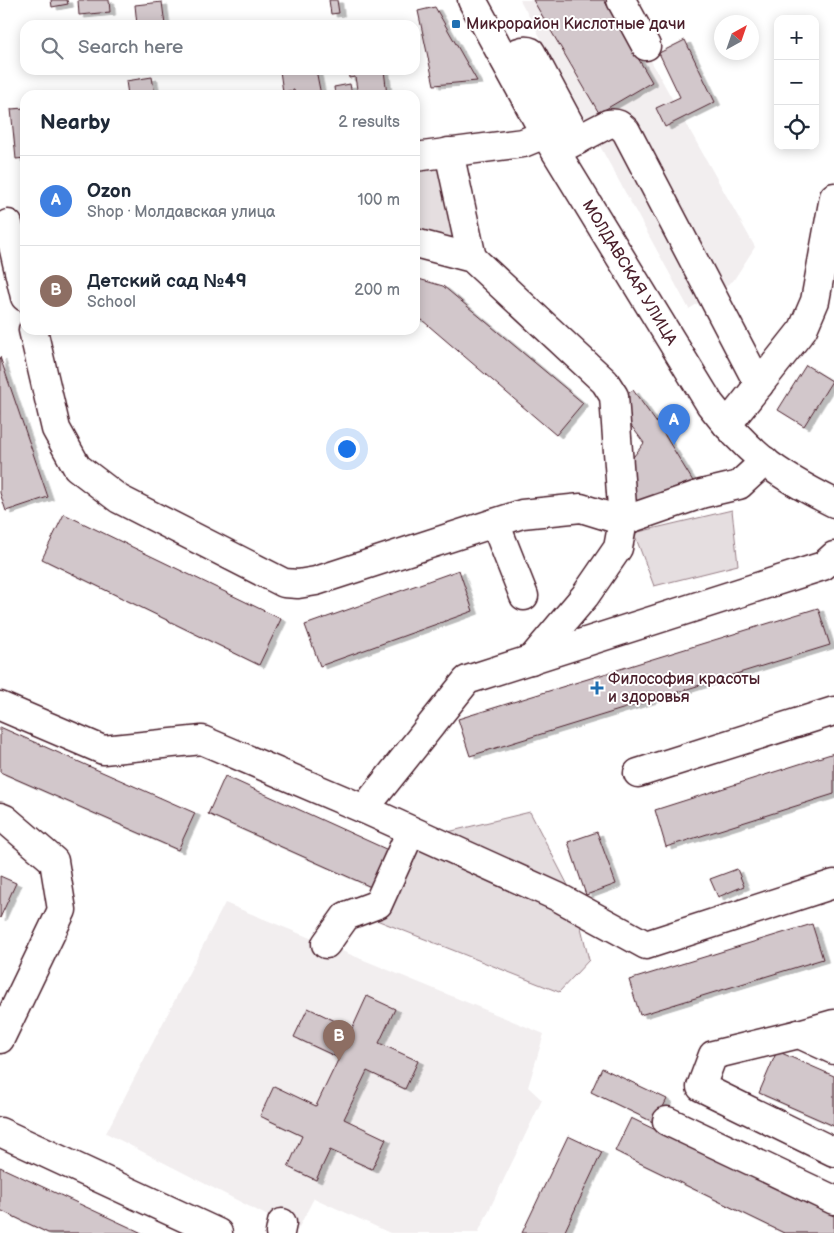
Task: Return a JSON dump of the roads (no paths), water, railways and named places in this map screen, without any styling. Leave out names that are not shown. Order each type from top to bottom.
[{"type":"street","name":"МОЛДАВСКАЯ УЛИЦА","points":[[472,0],[505,60],[560,142],[710,404],[727,425],[765,461],[834,503]]},
{"type":"street","points":[[621,0],[646,46]]},
{"type":"street","points":[[420,156],[523,143],[560,142],[614,123],[620,124],[626,131],[758,386]]},
{"type":"street","points":[[449,152],[472,258]]},
{"type":"street","points":[[727,425],[803,329],[814,301],[834,198]]},
{"type":"street","points":[[11,223],[20,271]]},
{"type":"street","points":[[420,244],[472,258],[605,382],[614,396],[623,521],[618,548],[585,596],[531,660]]},
{"type":"street","points":[[34,335],[56,429],[77,467],[119,499],[284,583],[298,584],[316,581],[522,514],[581,508],[623,521],[701,494],[739,485],[765,461]]},
{"type":"street","points":[[495,523],[524,596]]},
{"type":"street","points":[[364,809],[467,680],[823,566],[834,556]]},
{"type":"street","points":[[0,706],[103,750],[202,740],[364,809],[558,897],[646,945],[834,884]]},
{"type":"street","points":[[638,773],[834,711]]},
{"type":"street","points":[[0,817],[5,819],[54,861],[62,910],[3,1026]]},
{"type":"street","points":[[326,944],[346,916],[378,904],[411,831]]},
{"type":"street","points":[[834,1024],[713,1055],[701,1087],[834,1152]]},
{"type":"street","points":[[799,1034],[834,1050]]},
{"type":"street","points":[[667,1121],[834,1200]]},
{"type":"street","points":[[0,1132],[218,1233]]},
{"type":"place","name":"Микрорайон Кислотные дачи","points":[[456,24]]},
{"type":"place","name":"Ozon","points":[[674,445]]},
{"type":"place","name":"Философия красоты и здоровья","points":[[597,688]]},
{"type":"place","name":"Детский сад №49","points":[[339,1061]]}]
